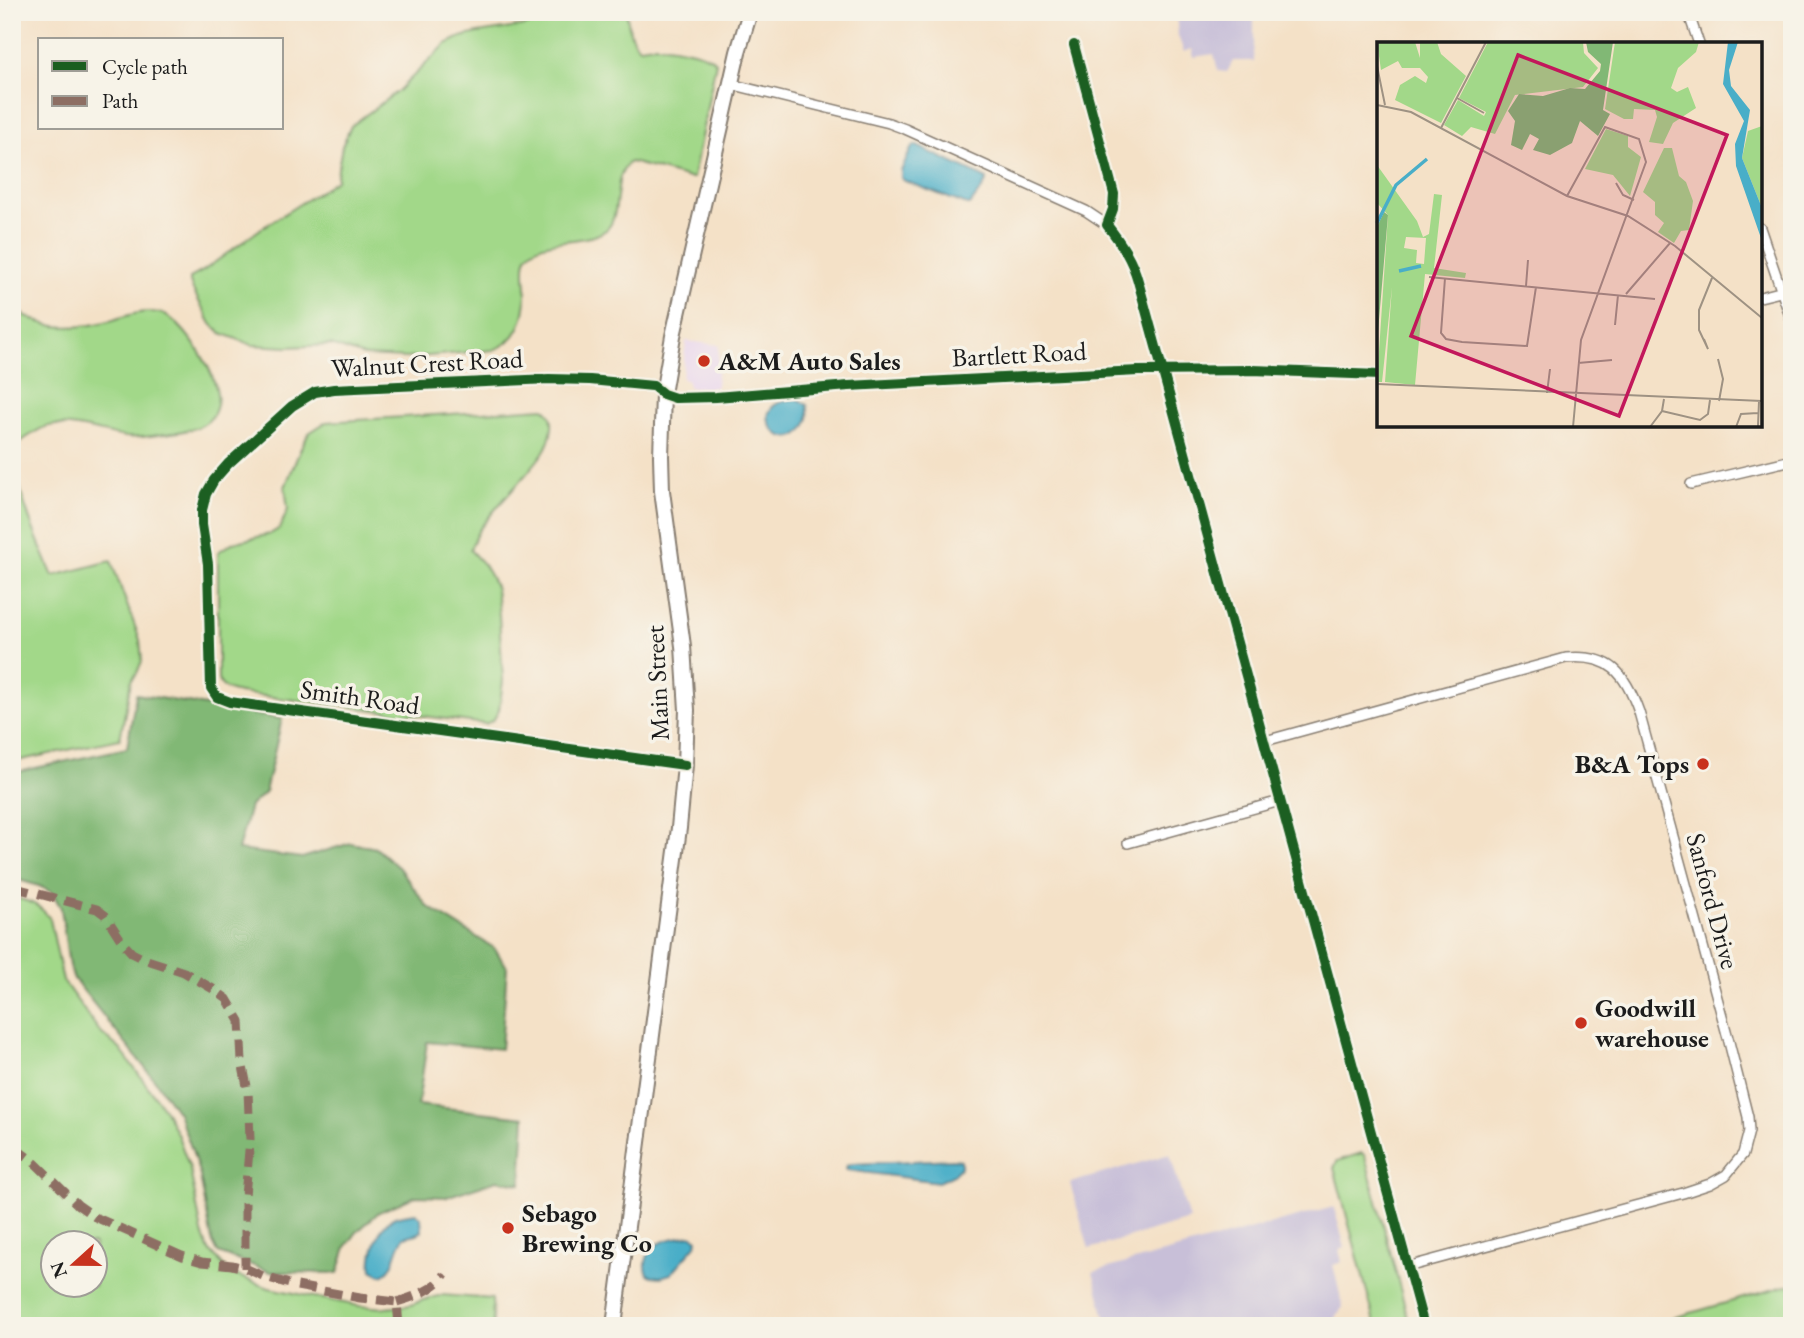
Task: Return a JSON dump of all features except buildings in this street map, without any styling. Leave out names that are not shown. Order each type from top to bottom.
[{"type":"highway","name":"Main Street","points":[[614,1326],[685,765],[687,709],[682,646],[662,491],[663,394],[730,84],[749,14]]},
{"type":"street","points":[[1688,12],[1698,42]]},
{"type":"street","points":[[1074,45],[1114,194],[1113,209],[1107,225]]},
{"type":"street","points":[[730,84],[905,129],[1086,211],[1107,225],[1126,251],[1134,266],[1424,1326]]},
{"type":"street","points":[[1762,234],[1792,322]]},
{"type":"street","points":[[1762,297],[1792,289]]},
{"type":"street","name":"Bartlett Road","points":[[663,394],[675,397],[716,397],[849,386],[1163,371],[1265,370],[1377,375]]},
{"type":"street","name":"Walnut Crest Road","points":[[202,510],[209,489],[228,464],[295,403],[315,392],[564,379],[653,387],[663,394]]},
{"type":"street","points":[[1691,484],[1792,460]]},
{"type":"street","name":"Smith Road","points":[[202,510],[208,564],[211,688],[214,695],[221,700],[685,765]]},
{"type":"street","name":"Sanford Drive","points":[[1265,741],[1566,658],[1593,659],[1621,675],[1632,693],[1675,842],[1748,1117],[1749,1131],[1744,1154],[1726,1175],[1710,1184],[1408,1267]]},
{"type":"street","points":[[1128,843],[1280,801]]},
{"type":"shaded area","points":[[1176,12],[1254,12],[1254,61],[1233,61],[1227,72],[1218,71],[1214,54],[1194,57],[1192,49],[1184,52],[1178,36]]},
{"type":"shaded area","points":[[686,341],[719,345],[716,388],[688,387],[688,380],[682,379]]},
{"type":"shaded area","points":[[1170,1154],[1189,1220],[1089,1249],[1070,1183]]},
{"type":"shaded area","points":[[1334,1207],[1345,1248],[1339,1250],[1342,1262],[1333,1265],[1343,1307],[1329,1326],[1151,1326],[1141,1317],[1107,1325],[1093,1272]]},
{"type":"green space","points":[[574,12],[626,12],[631,35],[639,47],[656,45],[679,48],[705,55],[716,62],[693,178],[628,163],[620,177],[615,212],[607,229],[588,237],[541,246],[527,257],[526,303],[519,328],[509,341],[493,350],[407,358],[364,356],[331,345],[252,345],[221,333],[211,324],[193,290],[190,278],[336,180],[342,146],[351,126],[398,91],[446,44],[461,37],[524,26]]},
{"type":"green space","points":[[12,306],[35,321],[73,327],[145,312],[165,315],[185,333],[203,358],[215,384],[217,402],[214,413],[207,422],[188,430],[131,437],[74,426],[53,425],[38,430],[19,444],[16,471],[20,489],[53,576],[111,561],[140,640],[142,661],[131,681],[120,739],[12,762]]},
{"type":"green space","points":[[544,408],[549,412],[552,423],[546,448],[479,530],[470,550],[484,565],[496,589],[503,681],[499,710],[494,719],[486,724],[239,693],[222,686],[218,680],[218,552],[232,543],[270,534],[280,528],[288,509],[285,487],[309,433],[326,422]]},
{"type":"green space","points":[[136,694],[282,719],[265,792],[250,806],[238,850],[302,858],[351,843],[376,848],[399,868],[427,906],[494,948],[507,967],[501,1049],[427,1042],[418,1105],[525,1117],[521,1184],[497,1180],[446,1197],[416,1196],[379,1212],[357,1232],[346,1247],[338,1273],[271,1272],[218,1253],[212,1241],[200,1176],[178,1113],[74,979],[69,966],[61,908],[52,892],[12,878],[12,773],[127,748]]},
{"type":"green space","points":[[12,897],[34,904],[50,919],[63,981],[101,1033],[120,1049],[165,1110],[190,1169],[202,1233],[208,1249],[230,1273],[269,1288],[359,1306],[386,1308],[411,1305],[442,1295],[492,1299],[493,1326],[12,1326]]},
{"type":"green space","points":[[1362,1153],[1410,1326],[1376,1326],[1334,1168],[1337,1161]]},
{"type":"green space","points":[[1792,1284],[1792,1326],[1645,1326]]},
{"type":"water","points":[[915,145],[987,179],[970,205],[901,178],[901,171]]},
{"type":"water","points":[[798,399],[807,405],[805,427],[796,436],[778,434],[768,418],[771,409],[780,402]]},
{"type":"water","points":[[961,1160],[961,1167],[952,1176],[938,1182],[846,1170],[847,1165],[852,1164]]},
{"type":"water","points":[[416,1213],[421,1218],[422,1231],[404,1237],[386,1273],[381,1275],[372,1270],[374,1249],[383,1227],[393,1218]]},
{"type":"water","points":[[691,1235],[697,1238],[696,1245],[671,1274],[661,1277],[648,1274],[646,1262],[654,1247],[665,1241]]},
{"type":"marked path","points":[[12,887],[97,909],[105,915],[132,953],[184,972],[227,999],[240,1021],[242,1062],[248,1091],[250,1139],[245,1196],[245,1268]]},
{"type":"marked path","points":[[12,1147],[35,1163],[78,1205],[95,1217],[182,1256],[202,1262],[245,1268],[297,1286],[397,1302],[399,1326]]},
{"type":"marked path","points":[[397,1302],[430,1288],[445,1274]]},
{"type":"cycle path","points":[[1074,45],[1114,194],[1113,209],[1107,225],[1126,252],[1138,281],[1424,1326]]},
{"type":"cycle path","points":[[685,765],[230,702],[217,697],[211,688],[208,564],[202,525],[206,494],[214,480],[292,406],[315,392],[334,389],[549,379],[590,380],[653,386],[663,394],[675,398],[1138,371],[1252,370],[1377,375]]},
{"type":"place","name":"A&M Auto Sales","points":[[704,361]]},
{"type":"place","name":"B&A Tops","points":[[1703,764]]},
{"type":"place","name":"Goodwill warehouse","points":[[1581,1023]]},
{"type":"place","name":"Sebago Brewing Co","points":[[508,1228]]}]
